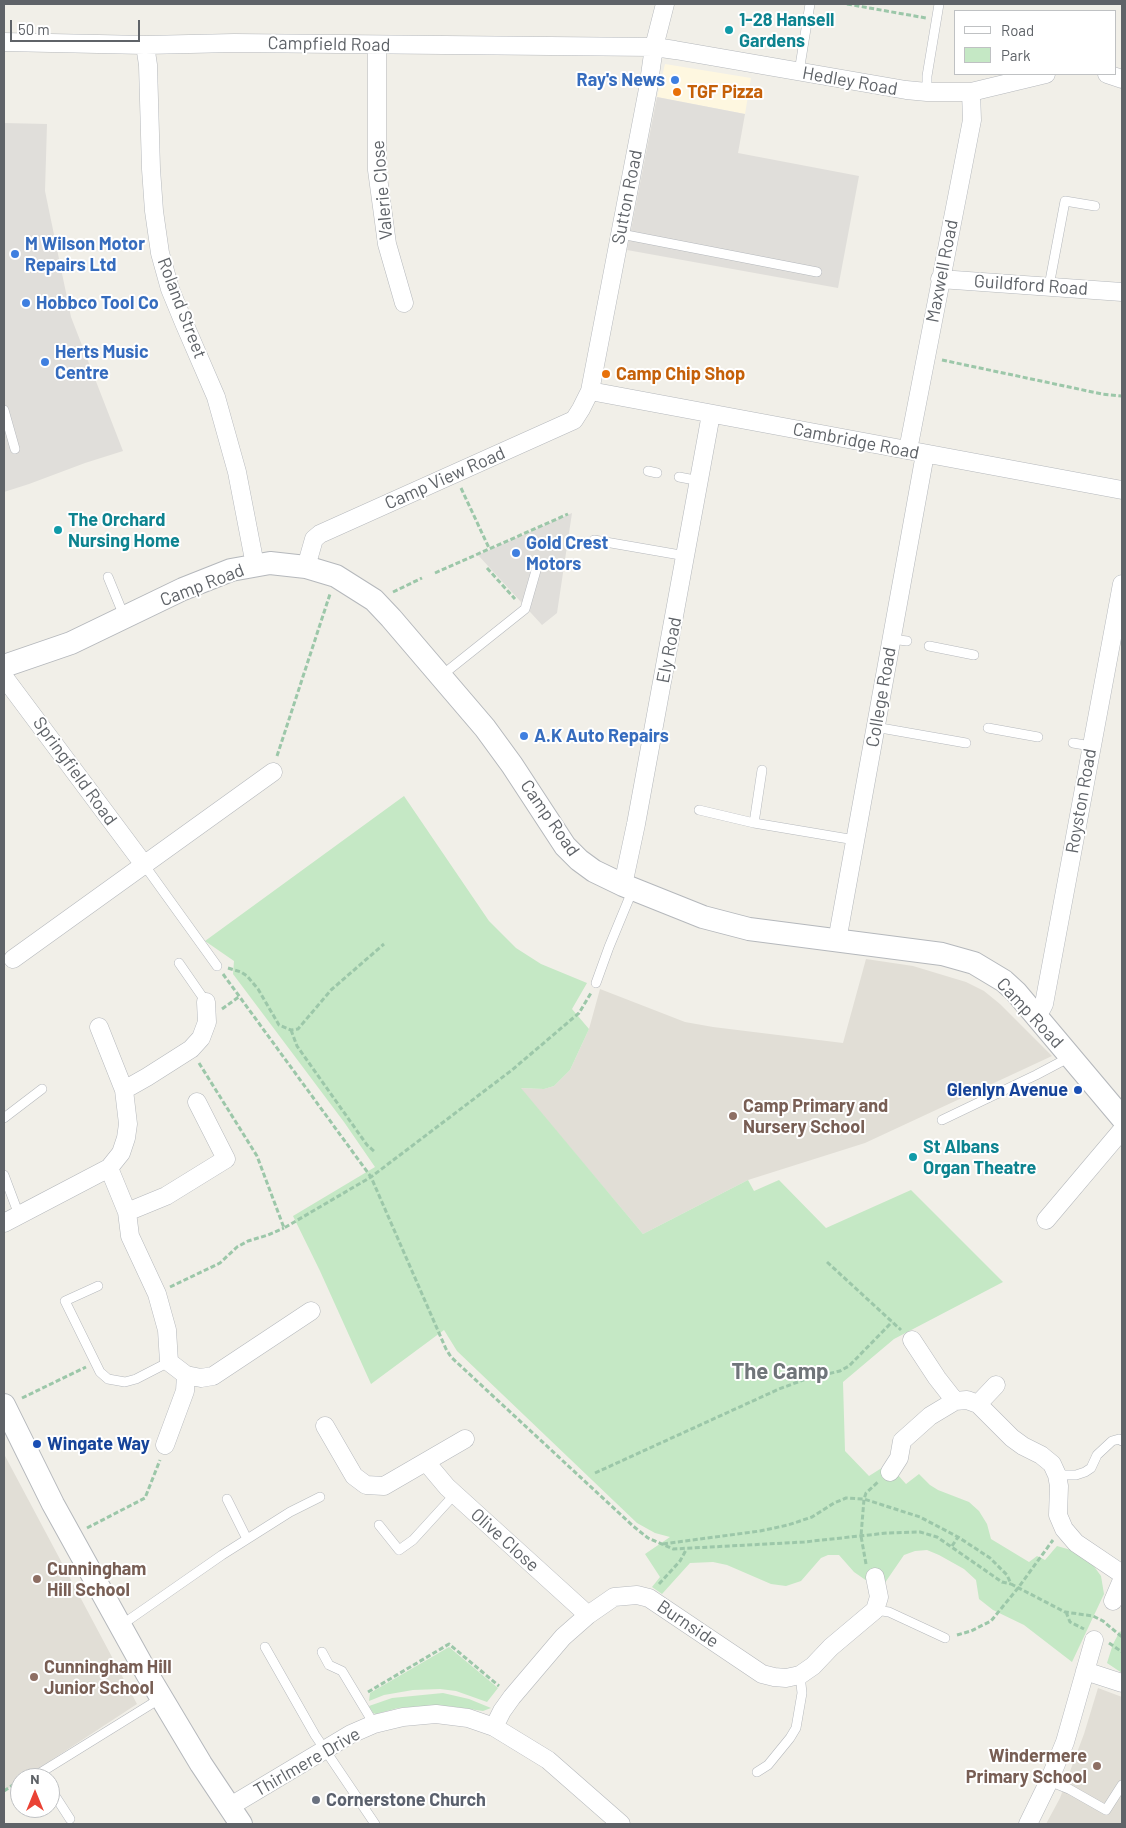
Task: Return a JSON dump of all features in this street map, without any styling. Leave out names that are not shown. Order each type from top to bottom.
[{"type":"street","name":"Sutton Road","points":[[590,391],[654,47],[665,4]]},
{"type":"street","name":"Campfield Road","points":[[4,42],[145,45],[234,43],[654,47]]},
{"type":"street","name":"Roland Street","points":[[145,45],[148,65],[154,211],[160,253],[170,289],[216,396],[236,472],[255,565]]},
{"type":"street","name":"Valerie Close","points":[[377,45],[376,170],[387,244],[404,303]]},
{"type":"street","name":"Hedley Road","points":[[654,47],[927,92],[971,92],[1012,83],[1036,75]]},
{"type":"street","points":[[1110,75],[1122,79]]},
{"type":"street","name":"Maxwell Road","points":[[916,452],[926,356],[972,120],[971,92]]},
{"type":"street","name":"Guildford Road","points":[[940,278],[1122,292]]},
{"type":"street","name":"Cambridge Road","points":[[590,391],[1122,490]]},
{"type":"street","name":"Camp View Road","points":[[306,567],[314,539],[320,534],[574,420],[590,391]]},
{"type":"street","name":"Ely Road","points":[[628,887],[638,814],[711,414]]},
{"type":"street","name":"College Road","points":[[837,941],[875,727],[899,640],[916,452]]},
{"type":"street","name":"Camp Road","points":[[4,666],[71,643],[183,589],[231,570],[270,563],[306,567],[336,576],[374,600],[391,618],[485,728],[512,765],[565,846],[594,871],[702,917],[740,926],[837,941],[942,954],[974,963],[1004,981],[1016,992],[1122,1118]]},
{"type":"street","name":"Royston Road","points":[[1034,1014],[1044,1004],[1122,584]]},
{"type":"street","name":"Springfield Road","points":[[4,678],[144,866]]},
{"type":"street","points":[[13,960],[273,772]]},
{"type":"street","points":[[124,1090],[191,1049],[201,1038],[207,1022],[206,1002]]},
{"type":"street","points":[[12,1219],[108,1168],[121,1153],[128,1124],[124,1090],[99,1027]]},
{"type":"street","points":[[127,1212],[166,1196],[226,1159],[197,1102]]},
{"type":"street","points":[[1046,1220],[1122,1130]]},
{"type":"street","points":[[108,1168],[127,1212],[130,1236],[157,1294],[167,1330],[169,1362],[186,1375],[200,1378],[213,1376],[311,1311]]},
{"type":"street","points":[[912,1340],[936,1378],[955,1401]]},
{"type":"street","points":[[165,1446],[185,1391],[186,1375]]},
{"type":"street","points":[[978,1404],[996,1385]]},
{"type":"street","points":[[890,1472],[899,1458],[902,1441],[930,1416],[955,1401],[967,1400],[978,1404],[1012,1438],[1052,1464],[1059,1486],[1058,1515],[1064,1529],[1076,1543],[1122,1574]]},
{"type":"street","points":[[4,1406],[32,1465],[120,1626],[161,1698],[235,1816]]},
{"type":"street","points":[[325,1426],[354,1476],[366,1485],[384,1486],[465,1438]]},
{"type":"street","name":"Olive Close","points":[[426,1462],[446,1487],[588,1615]]},
{"type":"street","points":[[800,1675],[813,1666],[830,1647],[875,1610],[878,1597],[875,1577]]},
{"type":"street","points":[[1112,1601],[1122,1580]]},
{"type":"street","name":"Burnside","points":[[494,1727],[502,1711],[518,1689],[563,1637],[588,1615],[614,1597],[637,1595],[649,1598],[762,1674],[786,1678],[800,1675]]},
{"type":"street","points":[[1028,1824],[1065,1742],[1094,1640]]},
{"type":"street","points":[[1085,1671],[1122,1682]]},
{"type":"street","name":"Thirlmere Drive","points":[[235,1816],[324,1749],[351,1734],[374,1724],[403,1716],[436,1714],[468,1718],[494,1727],[548,1760],[620,1824]]},
{"type":"lane","points":[[799,72],[810,4]]},
{"type":"lane","points":[[927,92],[927,76],[939,4]]},
{"type":"lane","points":[[1049,286],[1065,201],[1095,206]]},
{"type":"lane","points":[[620,234],[817,272]]},
{"type":"lane","points":[[4,410],[15,449]]},
{"type":"lane","points":[[679,477],[700,481]]},
{"type":"lane","points":[[594,540],[686,556]]},
{"type":"lane","points":[[441,676],[525,609],[537,567]]},
{"type":"lane","points":[[108,577],[124,618]]},
{"type":"lane","points":[[929,646],[974,655]]},
{"type":"lane","points":[[875,727],[966,743]]},
{"type":"lane","points":[[988,728],[1038,736]]},
{"type":"lane","points":[[1073,743],[1091,746]]},
{"type":"lane","points":[[754,823],[762,770]]},
{"type":"lane","points":[[699,810],[754,823],[855,840]]},
{"type":"lane","points":[[144,866],[217,966]]},
{"type":"lane","points":[[596,983],[628,887]]},
{"type":"lane","points":[[179,963],[206,1002]]},
{"type":"lane","points":[[942,1120],[1071,1057]]},
{"type":"lane","points":[[4,1118],[42,1089]]},
{"type":"lane","points":[[4,1175],[12,1219]]},
{"type":"lane","points":[[98,1286],[65,1301],[100,1372],[108,1379],[125,1382],[136,1379],[169,1362]]},
{"type":"lane","points":[[1057,1476],[1076,1475],[1086,1472],[1091,1468],[1098,1455],[1112,1441],[1119,1439],[1122,1441]]},
{"type":"lane","points":[[379,1525],[399,1550],[413,1540],[455,1494]]},
{"type":"lane","points":[[120,1626],[151,1603],[290,1512],[320,1497]]},
{"type":"lane","points":[[227,1498],[247,1540]]},
{"type":"lane","points":[[875,1610],[888,1612],[945,1638]]},
{"type":"lane","points":[[265,1647],[324,1749],[375,1824]]},
{"type":"lane","points":[[322,1652],[330,1665],[342,1671],[374,1724]]},
{"type":"lane","points":[[757,1772],[768,1765],[796,1728],[802,1693],[800,1675]]},
{"type":"lane","points":[[48,1768],[161,1698]]},
{"type":"lane","points":[[1049,1781],[1069,1789],[1106,1810],[1122,1785]]},
{"type":"lane","points":[[60,1804],[70,1819]]},
{"type":"path","points":[[847,4],[936,20]]},
{"type":"path","points":[[882,10],[883,4]]},
{"type":"path","points":[[926,356],[1102,394],[1122,396]]},
{"type":"path","points":[[455,474],[489,548]]},
{"type":"path","points":[[435,573],[568,514]]},
{"type":"path","points":[[487,568],[525,609]]},
{"type":"path","points":[[273,772],[336,576]]},
{"type":"path","points":[[374,600],[422,578]]},
{"type":"path","points":[[241,972],[258,989],[279,1025],[291,1030],[298,1029],[330,990],[384,944]]},
{"type":"path","points":[[217,966],[371,1177],[451,1357],[648,1538],[673,1549],[686,1550],[701,1547],[804,1542],[920,1532],[930,1534],[952,1546],[1002,1582],[1011,1584],[1065,1612],[1093,1616],[1103,1621],[1122,1637]]},
{"type":"path","points":[[157,1294],[220,1263],[237,1247],[284,1228],[371,1177],[512,1070],[579,1013],[596,983]]},
{"type":"path","points":[[291,1030],[297,1046],[366,1145],[376,1152]]},
{"type":"path","points":[[191,1049],[257,1156],[284,1228]]},
{"type":"path","points":[[828,1262],[912,1340]]},
{"type":"path","points":[[595,1473],[779,1389],[806,1379],[840,1371],[849,1366],[892,1322]]},
{"type":"path","points":[[4,1406],[95,1363]]},
{"type":"path","points":[[71,1537],[145,1498],[165,1446]]},
{"type":"path","points":[[875,1577],[866,1563],[861,1536],[864,1499],[866,1493],[890,1472]]},
{"type":"path","points":[[663,1544],[760,1531],[788,1525],[812,1517],[846,1498],[864,1499],[920,1517],[958,1537],[990,1558],[1006,1575],[1011,1584]]},
{"type":"path","points":[[945,1638],[971,1631],[991,1621],[1018,1588],[1048,1545],[1064,1529]]},
{"type":"path","points":[[952,1546],[958,1537]]},
{"type":"path","points":[[649,1598],[654,1589],[680,1561],[686,1550]]},
{"type":"path","points":[[1094,1640],[1112,1601]]},
{"type":"path","points":[[366,1699],[368,1692],[449,1644],[501,1688]]},
{"type":"shaded area","points":[[665,64],[751,78],[745,114],[657,97]]},
{"type":"shaded area","points":[[657,97],[745,114],[738,153],[859,176],[838,288],[627,250]]},
{"type":"shaded area","points":[[4,123],[47,124],[45,191],[71,317],[123,451],[4,492]]},
{"type":"shaded area","points":[[572,513],[557,613],[542,625],[478,555]]},
{"type":"shaded area","name":"Camp Primary and Nursery School","points":[[866,959],[913,966],[966,982],[984,991],[1000,1004],[1052,1056],[865,1143],[748,1180],[643,1234],[520,1088],[544,1089],[554,1086],[570,1070],[589,1029],[600,989],[685,1022],[843,1043]]},
{"type":"shaded area","name":"Cunningham Hill School","points":[[4,1454],[137,1704],[39,1768],[10,1768],[10,1787],[4,1791]]},
{"type":"shaded area","name":"Windermere Primary School","points":[[1098,1688],[1122,1697],[1122,1824],[1046,1824],[1060,1798],[1084,1734]]},
{"type":"green space","points":[[404,796],[489,921],[516,948],[541,964],[587,983],[572,1009],[589,1029],[570,1070],[554,1086],[544,1089],[521,1088],[643,1234],[748,1180],[754,1191],[779,1180],[826,1228],[911,1190],[1003,1282],[894,1339],[843,1382],[845,1451],[869,1476],[888,1464],[906,1484],[919,1474],[938,1490],[969,1502],[979,1511],[987,1524],[991,1539],[1029,1562],[1037,1556],[1045,1560],[1057,1546],[1085,1554],[1101,1576],[1104,1594],[1072,1662],[1024,1625],[993,1610],[979,1599],[976,1580],[964,1569],[927,1550],[915,1551],[904,1555],[880,1590],[854,1572],[839,1555],[828,1555],[821,1558],[801,1581],[786,1586],[771,1584],[727,1565],[713,1562],[690,1563],[662,1594],[652,1587],[660,1577],[645,1554],[670,1537],[655,1533],[637,1523],[457,1351],[444,1330],[371,1384],[293,1216],[375,1167],[344,1122],[233,974],[234,961],[205,941]]},
{"type":"green space","points":[[1120,1631],[1122,1633],[1122,1673],[1107,1663],[1113,1644]]},
{"type":"green space","points":[[449,1647],[498,1688],[487,1702],[456,1691],[440,1689],[413,1690],[384,1695],[369,1701],[370,1693]]},
{"type":"green space","points":[[443,1693],[469,1699],[491,1708],[483,1711],[448,1706],[424,1706],[398,1708],[376,1714],[373,1713],[369,1706],[392,1698]]},
{"type":"place","name":"1-28 Hansell Gardens","points":[[729,30]]},
{"type":"place","name":"Ray's News","points":[[675,80]]},
{"type":"place","name":"TGF Pizza","points":[[677,92]]},
{"type":"place","name":"M Wilson Motor Repairs Ltd","points":[[15,254]]},
{"type":"place","name":"Hobbco Tool Co","points":[[26,303]]},
{"type":"place","name":"Herts Music Centre","points":[[45,362]]},
{"type":"place","name":"Camp Chip Shop","points":[[606,374]]},
{"type":"place","name":"The Orchard Nursing Home","points":[[58,530]]},
{"type":"place","name":"Gold Crest Motors","points":[[516,553]]},
{"type":"place","name":"A.K Auto Repairs","points":[[524,736]]},
{"type":"place","name":"Glenlyn Avenue","points":[[1078,1090]]},
{"type":"place","name":"Camp Primary and Nursery School","points":[[733,1116]]},
{"type":"place","name":"St Albans Organ Theatre","points":[[913,1157]]},
{"type":"place","name":"Wingate Way","points":[[37,1444]]},
{"type":"place","name":"Cunningham Hill School","points":[[37,1579]]},
{"type":"place","name":"Cunningham Hill Junior School","points":[[34,1677]]},
{"type":"place","name":"Windermere Primary School","points":[[1097,1766]]},
{"type":"place","name":"Cornerstone Church","points":[[316,1800]]},
{"type":"district","name":"The Camp","points":[[780,1372]]}]
